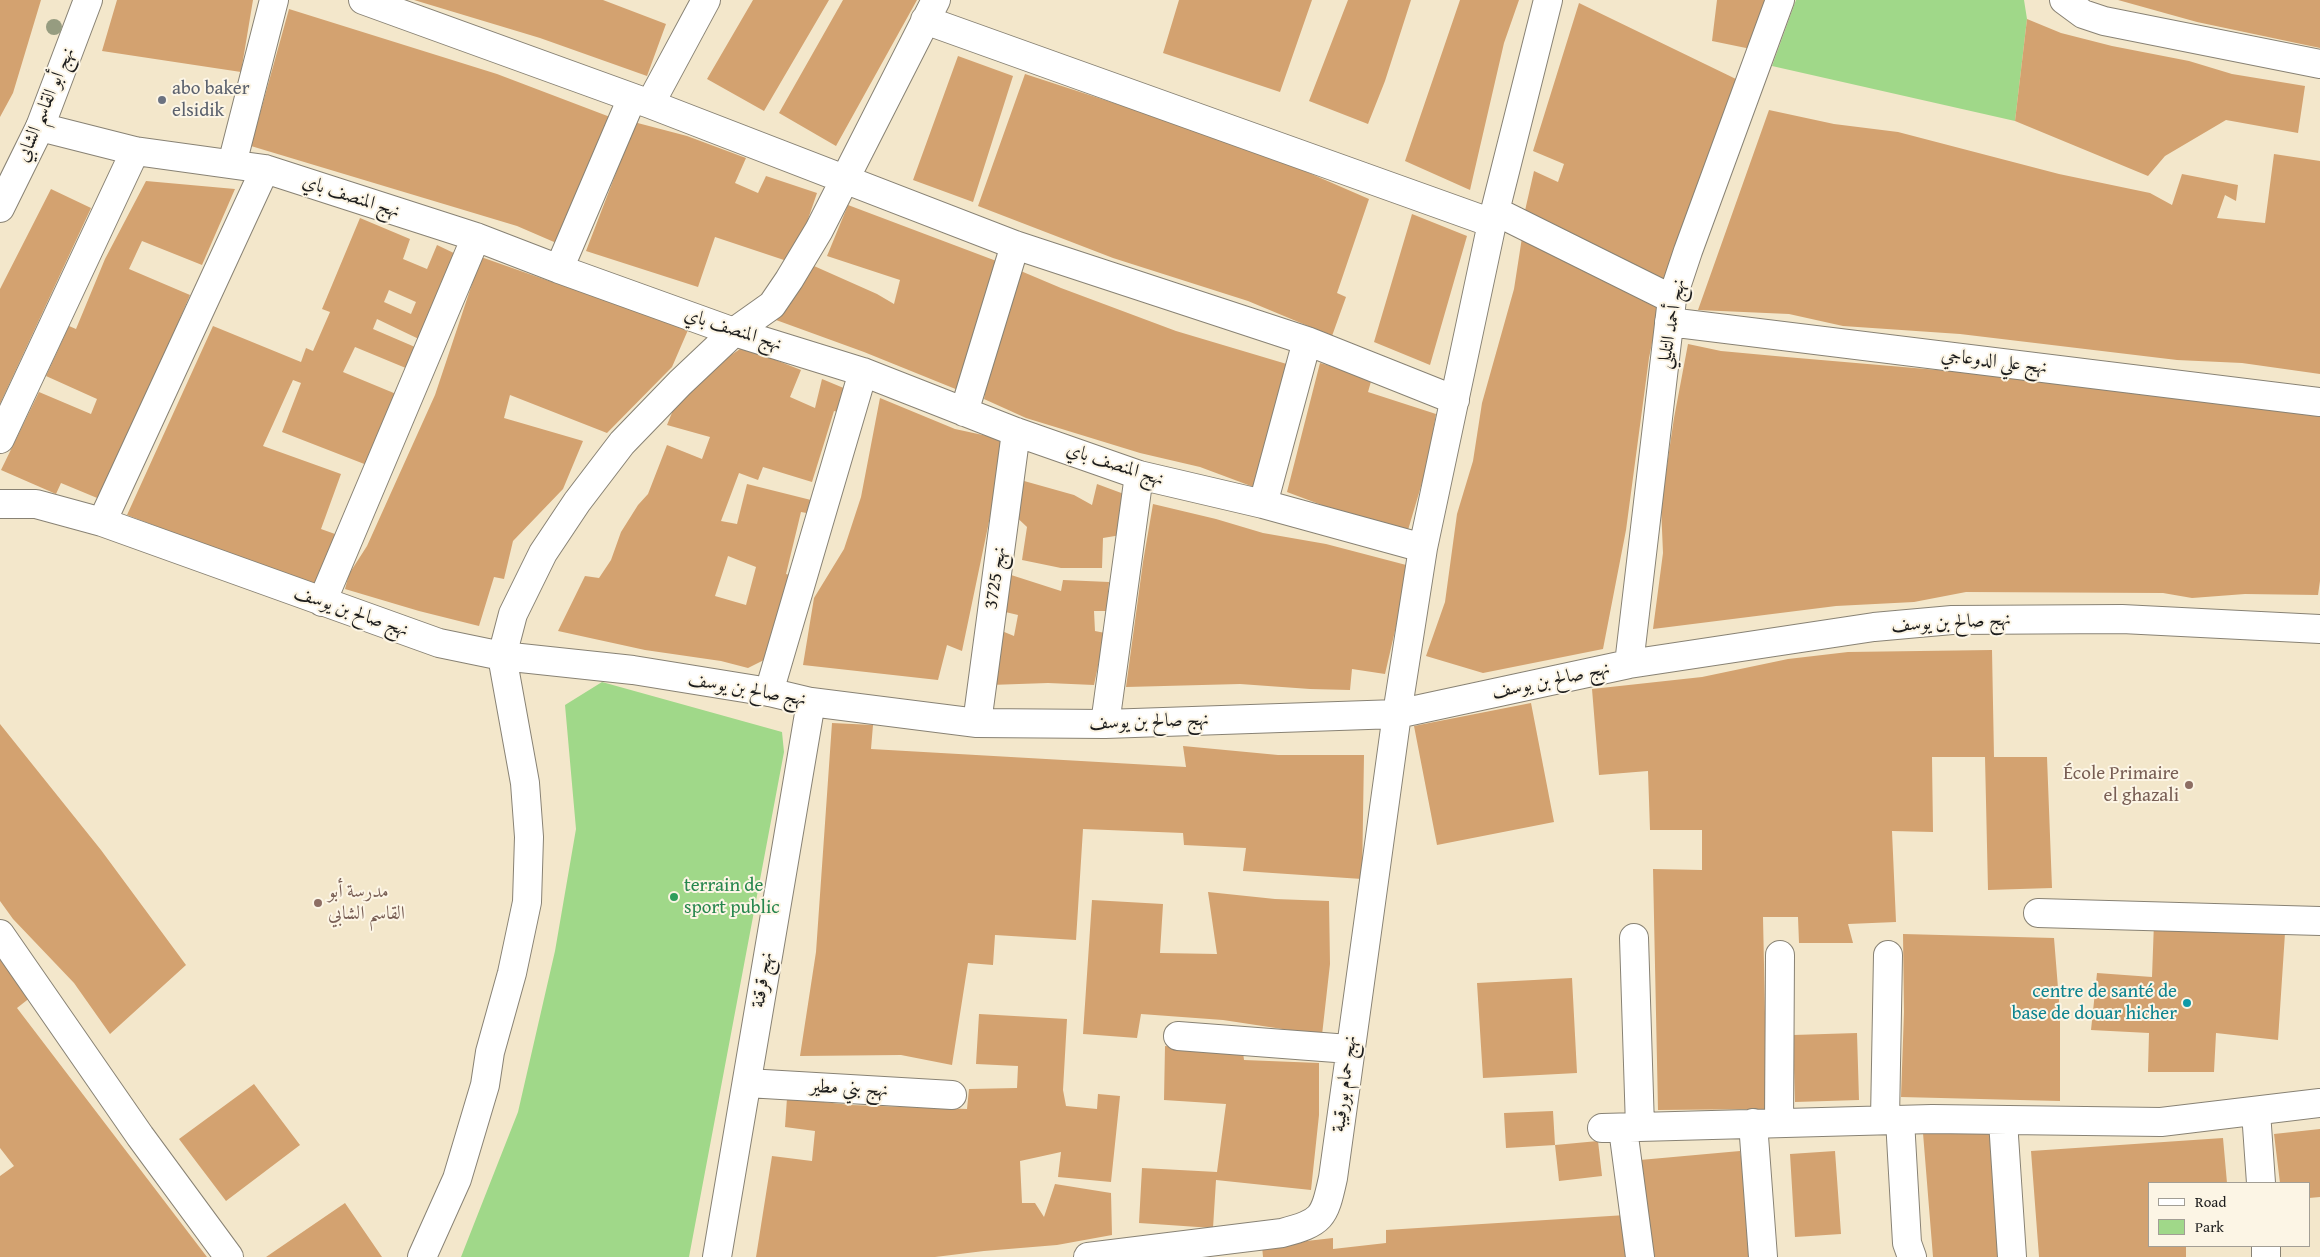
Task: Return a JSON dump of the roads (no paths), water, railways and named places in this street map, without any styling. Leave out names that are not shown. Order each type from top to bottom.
[{"type":"street","name":"نهج أبو القاسم الشابي","points":[[0,208],[40,127],[88,0]]},
{"type":"street","points":[[232,164],[274,0]]},
{"type":"street","points":[[363,0],[641,101],[1015,245],[1307,341],[1456,400]]},
{"type":"street","points":[[559,269],[641,101],[706,0]]},
{"type":"street","name":"نهج حمام بورقيبة","points":[[1088,1257],[1282,1233],[1304,1227],[1318,1220],[1326,1208],[1333,1178],[1349,1049],[1423,548],[1494,217],[1548,0]]},
{"type":"street","name":"نهج أحمد التليلي","points":[[1629,664],[1671,310],[1688,250],[1780,0]]},
{"type":"street","points":[[2064,0],[2083,14],[2104,21],[2320,64]]},
{"type":"street","points":[[422,1257],[457,1179],[485,1085],[490,1052],[512,973],[527,902],[529,837],[525,783],[502,656],[513,614],[543,554],[577,502],[622,443],[680,383],[734,332],[772,306],[810,247],[931,10]]},
{"type":"street","name":"نهج علي الدوعاجي","points":[[931,10],[1494,217],[1671,310],[2320,402]]},
{"type":"street","name":"نهج المنصف باي","points":[[40,127],[135,151],[265,169],[476,237],[734,332],[863,372],[1016,432],[1139,475],[1263,504],[1423,548]]},
{"type":"street","points":[[0,439],[135,151]]},
{"type":"street","points":[[102,522],[265,169]]},
{"type":"street","points":[[322,602],[476,237]]},
{"type":"street","points":[[964,412],[1015,245]]},
{"type":"street","points":[[1263,504],[1307,341]]},
{"type":"street","points":[[769,692],[863,372]]},
{"type":"street","name":"نهج 3725","points":[[977,723],[1016,432]]},
{"type":"street","points":[[1105,724],[1139,475]]},
{"type":"street","name":"نهج صالح بن يوسف","points":[[0,504],[36,504],[102,522],[439,643],[502,656],[633,670],[769,692],[811,702],[977,723],[1105,724],[1397,714],[1629,664],[1874,627],[1952,620],[2122,619],[2320,629]]},
{"type":"street","name":"نهج قرقنة","points":[[716,1257],[811,702]]},
{"type":"street","points":[[2038,913],[2320,922]]},
{"type":"street","points":[[0,934],[140,1136],[229,1257]]},
{"type":"street","points":[[1634,938],[1622,1128],[1640,1257]]},
{"type":"street","points":[[1763,1257],[1766,1122],[1780,955]]},
{"type":"street","points":[[1888,955],[1893,1120],[1907,1243],[1912,1257]]},
{"type":"street","points":[[1178,1036],[1349,1049]]},
{"type":"street","name":"نهج بني مطير","points":[[747,1083],[952,1095]]},
{"type":"street","points":[[1622,1128],[1766,1122],[1893,1120],[2161,1122],[2320,1103]]},
{"type":"street","points":[[2256,1112],[2261,1182]]},
{"type":"street","points":[[2003,1121],[2012,1257]]},
{"type":"place","name":"abo baker elsidik","points":[[162,100]]},
{"type":"place","name":"École Primaire el ghazali","points":[[2189,785]]},
{"type":"place","name":"terrain de sport public","points":[[674,897]]},
{"type":"place","name":"مدرسة أبو القاسم الشابي","points":[[318,903]]},
{"type":"place","name":"centre de santé de base de douar hicher","points":[[2187,1003]]}]
